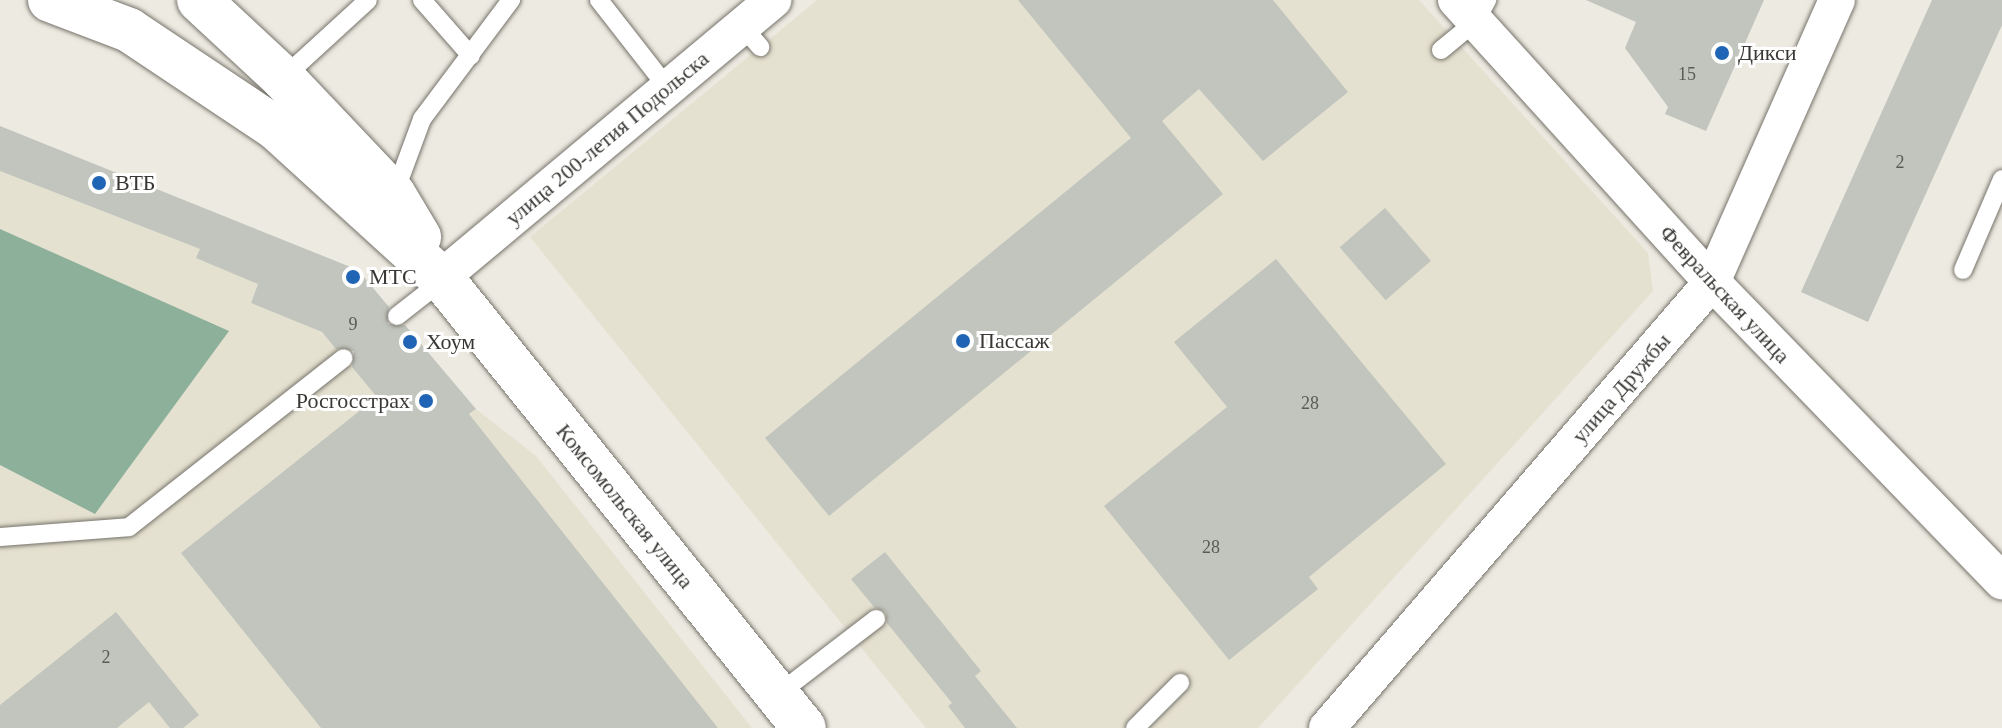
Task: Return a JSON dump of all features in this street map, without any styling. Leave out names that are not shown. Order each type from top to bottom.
[{"type":"main road","name":"Комсомольская улица","points":[[50,0],[129,30],[276,128],[444,280]]},
{"type":"main road","name":"Комсомольская улица","points":[[199,0],[283,78],[394,195],[444,280],[791,712]]},
{"type":"street","name":"улица 200-летия Подольска","points":[[444,280],[667,87],[751,36],[773,0]]},
{"type":"street","name":"улица Дружбы","points":[[1327,728],[1712,282],[1837,0]]},
{"type":"street","name":"Февральская улица","points":[[1473,7],[1712,282],[2002,581]]},
{"type":"lane","points":[[283,78],[368,0]]},
{"type":"lane","points":[[422,0],[471,56]]},
{"type":"lane","points":[[394,195],[422,119],[511,0]]},
{"type":"lane","points":[[599,0],[667,87]]},
{"type":"lane","points":[[1441,50],[1473,7]]},
{"type":"lane","points":[[1963,270],[2002,179]]},
{"type":"lane","points":[[397,316],[444,280]]},
{"type":"lane","points":[[0,537],[129,527],[344,358]]},
{"type":"lane","points":[[791,712],[876,619]]},
{"type":"lane","points":[[1135,728],[1180,683]]},
{"type":"shaded area","points":[[817,0],[1419,0],[1648,253],[1653,291],[1258,728],[926,728],[530,237]]},
{"type":"shaded area","points":[[0,171],[200,249],[258,284],[251,303],[322,332],[423,450],[476,409],[536,456],[752,728],[0,728]]},
{"type":"shaded area","points":[[0,229],[229,331],[95,514],[0,465]]},
{"type":"building","name":"Пассаж","points":[[1018,0],[1273,0],[1348,92],[1263,161],[1199,89],[1162,121],[1223,194],[829,516],[765,438],[1131,138]]},
{"type":"building","points":[[1586,0],[1764,0],[1706,131],[1665,114],[1668,107],[1625,48],[1636,22]]},
{"type":"building","points":[[1932,0],[2002,0],[2002,25],[1868,322],[1801,292]]},
{"type":"building","points":[[0,126],[358,270],[389,307],[388,324],[405,325],[476,409],[469,414],[718,728],[321,728],[181,553],[377,397],[352,367],[354,351],[336,349],[322,332],[251,303],[258,284],[196,258],[200,249],[0,171]]},
{"type":"building","points":[[1385,208],[1431,261],[1386,300],[1340,247]]},
{"type":"building","points":[[1276,259],[1446,464],[1309,577],[1318,589],[1229,660],[1104,506],[1227,407],[1174,342]]},
{"type":"building","points":[[885,552],[981,671],[975,676],[1017,728],[965,728],[948,706],[952,703],[887,623],[886,612],[874,607],[851,579]]},
{"type":"building","points":[[116,612],[199,715],[183,728],[170,728],[149,702],[117,728],[0,728],[0,705]]},
{"type":"place","name":"Дикси","points":[[1722,53]]},
{"type":"place","name":"ВТБ","points":[[99,183]]},
{"type":"place","name":"МТС","points":[[353,277]]},
{"type":"place","name":"Пассаж","points":[[963,341]]},
{"type":"place","name":"Хоум","points":[[410,342]]},
{"type":"place","name":"Росгосстрах","points":[[426,401]]}]
